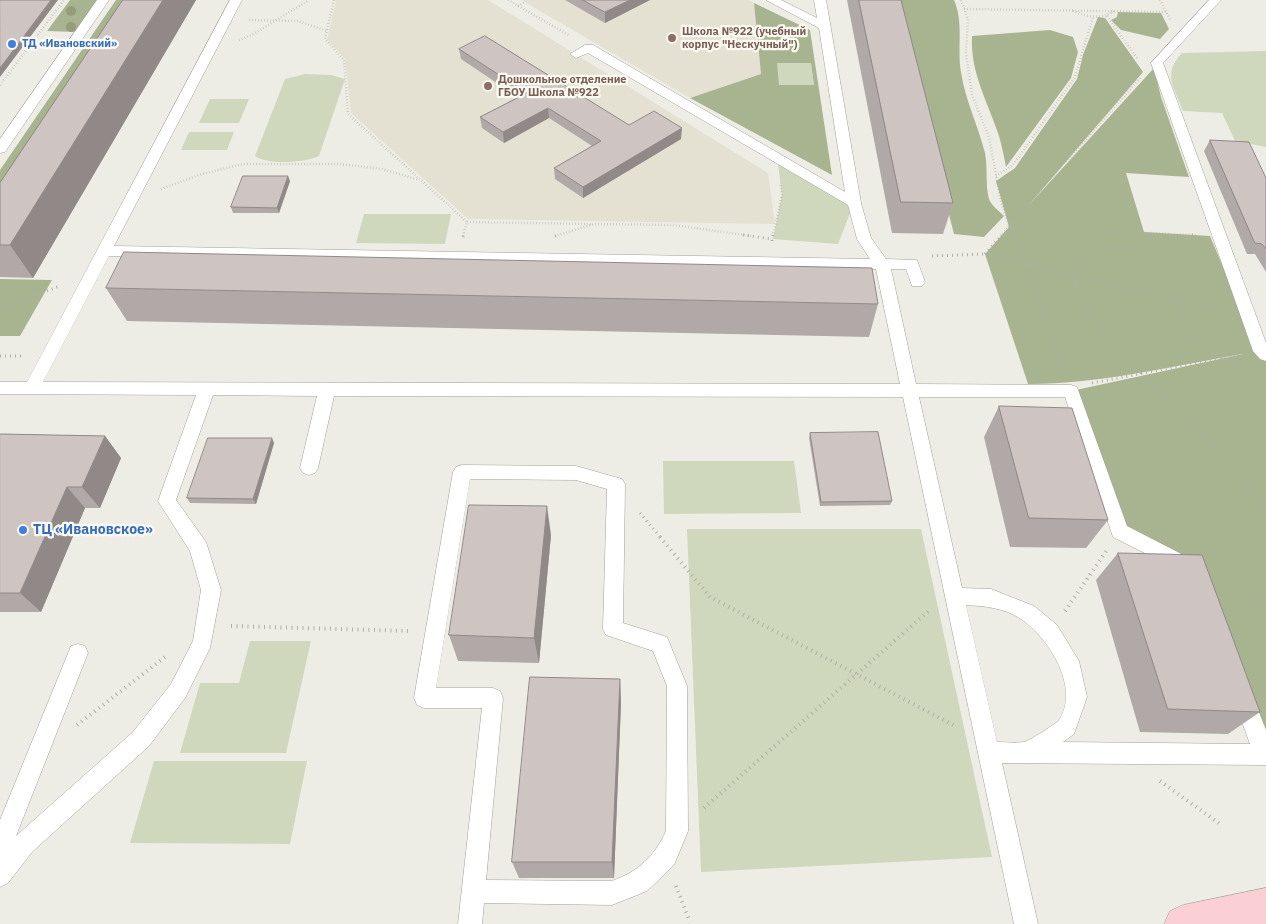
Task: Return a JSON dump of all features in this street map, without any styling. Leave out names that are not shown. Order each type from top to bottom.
[{"type":"main road","points":[[1183,924],[1266,906]]},
{"type":"lane","points":[[0,149],[103,0]]},
{"type":"lane","points":[[32,388],[236,0]]},
{"type":"lane","points":[[772,0],[824,26]]},
{"type":"lane","points":[[820,0],[854,202],[864,239],[882,264],[1026,924]]},
{"type":"lane","points":[[1215,0],[1157,63],[1219,237],[1233,261],[1249,318],[1263,353]]},
{"type":"lane","points":[[576,54],[589,48],[854,202]]},
{"type":"lane","points":[[1162,57],[1177,57]]},
{"type":"lane","points":[[104,251],[912,264],[917,282]]},
{"type":"lane","points":[[0,388],[911,393],[1071,392],[1120,531],[1197,572]]},
{"type":"lane","points":[[0,875],[24,844],[141,738],[178,691],[203,642],[211,590],[199,548],[167,501],[207,389]]},
{"type":"lane","points":[[309,468],[327,389]]},
{"type":"lane","points":[[470,924],[493,698],[424,698],[462,472],[576,474],[616,484],[613,629],[660,644],[677,686],[677,831],[666,857],[639,882],[612,893],[474,891]]},
{"type":"lane","points":[[955,596],[991,598],[1027,612],[1050,631],[1069,661],[1077,696],[1067,727],[1029,752]]},
{"type":"lane","points":[[0,848],[78,653]]},
{"type":"lane","points":[[988,748],[1029,752],[1265,755],[1238,681]]},
{"type":"path","points":[[0,85],[64,0]]},
{"type":"path","points":[[208,52],[252,35],[309,0]]},
{"type":"path","points":[[334,0],[325,39],[344,60],[348,114],[466,222],[673,225],[782,240]]},
{"type":"path","points":[[508,0],[589,48]]},
{"type":"path","points":[[961,0],[968,19],[966,53],[972,95],[989,137],[995,176],[1009,227],[1027,264],[1064,370]]},
{"type":"path","points":[[518,6],[525,2]]},
{"type":"path","points":[[964,9],[1166,12]]},
{"type":"path","points":[[1073,10],[1093,17],[1107,16],[1114,11]]},
{"type":"path","points":[[1107,16],[1141,63]]},
{"type":"path","points":[[995,176],[1013,165],[1075,77],[1093,17]]},
{"type":"path","points":[[225,20],[298,21],[327,31]]},
{"type":"path","points":[[1144,73],[985,254],[1249,318]]},
{"type":"path","points":[[130,200],[202,174],[243,164],[339,164],[382,168],[422,181]]},
{"type":"path","points":[[773,239],[782,194],[780,178]]},
{"type":"path","points":[[466,222],[463,238],[473,238]]},
{"type":"path","points":[[549,237],[594,224]]},
{"type":"path","points":[[1009,227],[1219,237]]},
{"type":"path","points":[[1249,371],[1203,345],[1196,338],[1178,301],[1173,280],[1154,258],[1136,251],[1114,247],[1095,249],[1088,252],[1077,263],[1074,276],[1082,303],[1110,343],[1140,374],[1181,411],[1266,510]]},
{"type":"path","points":[[0,308],[93,272]]},
{"type":"path","points":[[1087,384],[1224,358],[1263,353]]},
{"type":"path","points":[[616,484],[710,597],[858,674],[988,748]]},
{"type":"path","points":[[1050,631],[1120,531]]},
{"type":"path","points":[[1197,572],[1266,604]]},
{"type":"path","points":[[677,831],[941,600],[955,596]]},
{"type":"path","points":[[1121,753],[1220,824]]},
{"type":"path","points":[[666,857],[690,922]]},
{"type":"shaded area","name":"Дошкольное отделение ГБОУ Школа №922","points":[[336,0],[488,0],[768,173],[775,224],[468,219],[351,113],[345,59],[327,39]]},
{"type":"shaded area","name":"Школа №922 (учебный корпус \"Нескучный\")","points":[[521,0],[748,0],[754,3],[761,74],[690,98]]},
{"type":"green space","points":[[70,0],[98,0],[75,32],[47,31]]},
{"type":"green space","points":[[116,0],[144,0],[0,215],[0,170]]},
{"type":"green space","points":[[894,0],[954,0],[960,26],[961,72],[965,93],[985,153],[989,199],[993,206],[1004,216],[984,237],[954,234]]},
{"type":"green space","points":[[754,3],[810,30],[832,175],[690,98],[761,74]],"holes":[[[777,63],[811,63],[814,85],[779,85]]]},
{"type":"green space","points":[[1118,12],[1161,13],[1169,29],[1160,39],[1121,30],[1111,20],[1117,17]]},
{"type":"green space","points":[[1098,17],[1105,18],[1143,72],[1028,206],[1154,68],[1161,97],[1189,177],[1126,173],[1144,232],[1210,236],[1244,317],[1266,355],[1266,732],[1197,572],[1120,531],[1071,391],[1243,354],[1109,378],[1028,384],[985,254],[1009,227],[996,181],[1015,168],[1077,79],[1083,55]]},
{"type":"green space","points":[[1050,30],[1073,37],[1078,52],[1071,78],[1006,167],[999,136],[977,75],[972,50],[972,36]]},
{"type":"green space","points":[[1266,51],[1266,147],[1235,141],[1222,113],[1183,111],[1173,88],[1171,74],[1172,68],[1182,53]]},
{"type":"green space","points":[[776,63],[811,63],[814,85],[779,85]]},
{"type":"green space","points":[[305,74],[331,75],[345,79],[319,156],[305,160],[277,162],[255,156],[285,79]]},
{"type":"green space","points":[[210,99],[249,99],[239,123],[199,123]]},
{"type":"green space","points":[[189,132],[234,132],[227,150],[181,150]]},
{"type":"green space","points":[[777,157],[854,203],[838,244],[773,239],[782,194]]},
{"type":"green space","points":[[364,214],[451,214],[445,244],[356,243]]},
{"type":"green space","points":[[0,279],[52,280],[20,336],[0,336]]},
{"type":"green space","points":[[663,461],[794,461],[801,513],[664,514]]},
{"type":"green space","points":[[687,529],[921,529],[992,857],[701,872]]},
{"type":"green space","points":[[250,641],[311,641],[286,753],[180,753],[200,683],[239,683]]},
{"type":"green space","points":[[154,761],[307,761],[290,844],[130,843]]},
{"type":"building","name":"ТД «Ивановский»","points":[[0,0],[51,0],[0,68]]},
{"type":"building","points":[[123,0],[163,0],[10,245],[0,245],[0,183]]},
{"type":"building","points":[[583,0],[630,0],[605,12]]},
{"type":"building","points":[[859,0],[901,0],[953,203],[901,202]]},
{"type":"building","points":[[485,36],[629,125],[654,111],[682,128],[583,187],[554,168],[601,141],[548,108],[503,132],[480,117],[527,93],[459,49]]},
{"type":"building","points":[[1210,140],[1249,142],[1266,178],[1266,249],[1262,244],[1255,243]]},
{"type":"building","points":[[243,176],[288,176],[277,208],[231,207]]},
{"type":"building","points":[[124,252],[872,268],[878,304],[106,288]]},
{"type":"building","points":[[999,406],[1072,408],[1108,520],[1029,518]]},
{"type":"building","points":[[878,432],[892,501],[821,502],[810,433]]},
{"type":"building","name":"ТЦ «Ивановское»","points":[[0,434],[105,436],[82,487],[67,487],[20,593],[0,593]]},
{"type":"building","points":[[208,438],[272,438],[253,499],[187,498]]},
{"type":"building","points":[[469,505],[547,506],[534,638],[449,635]]},
{"type":"building","points":[[1118,553],[1202,555],[1260,712],[1168,709]]},
{"type":"building","points":[[530,677],[620,679],[612,862],[512,862]]},
{"type":"place","name":"Школа №922 (учебный корпус \"Нескучный\")","points":[[672,38]]},
{"type":"place","name":"ТД «Ивановский»","points":[[12,44]]},
{"type":"place","name":"Дошкольное отделение ГБОУ Школа №922","points":[[488,86]]},
{"type":"place","name":"ТЦ «Ивановское»","points":[[23,530]]}]
